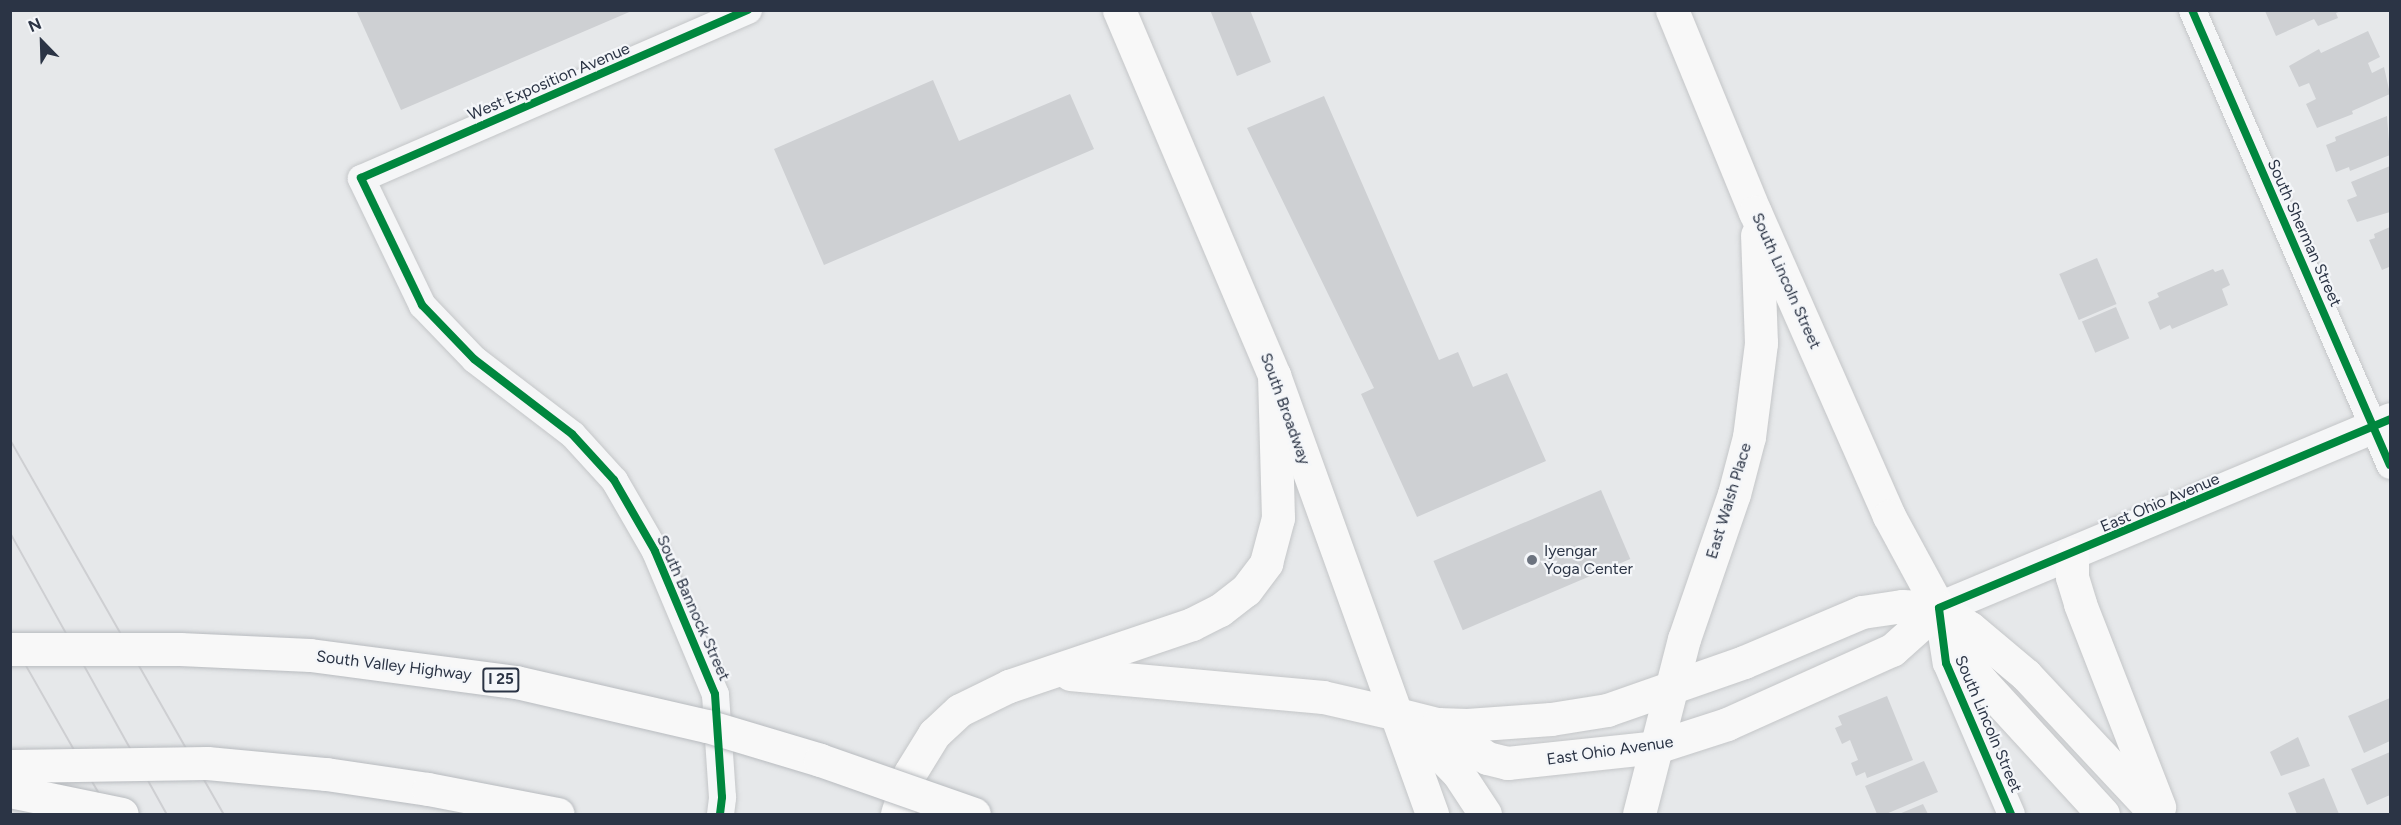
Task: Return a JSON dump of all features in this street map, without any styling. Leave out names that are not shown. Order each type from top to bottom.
[{"type":"main road","name":"South Broadway","points":[[1119,10],[1274,375],[1432,814]]},
{"type":"main road","name":"South Lincoln Street","points":[[1672,10],[1755,212],[1889,516],[1939,608]]},
{"type":"main road","name":"East Walsh Place","points":[[1656,747],[1684,639],[1734,494],[1757,395],[1761,343],[1755,212]]},
{"type":"main road","points":[[897,814],[910,773],[934,734],[960,710],[999,690],[1192,624],[1220,610],[1257,577],[1274,540],[1278,518],[1274,375]]},
{"type":"main road","points":[[2072,554],[2072,577],[2080,604],[2162,814]]},
{"type":"main road","name":"East Ohio Avenue","points":[[1050,674],[1227,686],[1323,697],[1437,724],[1551,719],[1607,710],[1671,688],[1744,662],[1862,612],[1902,606],[1939,608]]},
{"type":"main road","points":[[1939,608],[1960,654],[1976,675],[2103,814]]},
{"type":"main road","points":[[1939,608],[1970,628],[2026,675],[2156,814]]},
{"type":"main road","name":"East Ohio Avenue","points":[[1437,724],[1487,758],[1508,763],[1656,747],[1727,724],[1892,650],[1939,608]]},
{"type":"main road","name":"South Valley Highway","points":[[10,649],[180,649],[310,656],[516,682],[707,726],[974,814]]},
{"type":"main road","points":[[1397,714],[1458,773],[1485,814]]},
{"type":"main road","points":[[1639,814],[1656,747]]},
{"type":"main road","points":[[10,766],[207,763],[316,773],[428,789],[558,814]]},
{"type":"main road","points":[[10,791],[122,814]]},
{"type":"street","name":"West Exposition Avenue","points":[[361,178],[748,10]]},
{"type":"street","name":"South Sherman Street","points":[[2192,10],[2382,423],[2391,465]]},
{"type":"street","name":"South Bannock Street","points":[[361,178],[422,305],[474,358],[572,434],[614,480],[655,550],[715,694],[721,806]]},
{"type":"street","name":"East Ohio Avenue","points":[[1939,608],[2382,423]]},
{"type":"street","name":"South Lincoln Street","points":[[1939,608],[1946,663],[2011,814]]},
{"type":"building","points":[[356,10],[634,10],[401,110]]},
{"type":"building","points":[[1210,10],[1250,10],[1271,62],[1237,76]]},
{"type":"building","points":[[2265,11],[2341,11],[2336,13],[2338,18],[2318,26],[2314,19],[2276,36]]},
{"type":"building","points":[[2368,31],[2380,57],[2368,63],[2372,73],[2384,67],[2390,94],[2352,111],[2353,114],[2317,128],[2306,104],[2316,99],[2309,83],[2299,87],[2289,66],[2319,49],[2321,53]]},
{"type":"building","points":[[933,80],[959,141],[1070,94],[1094,149],[824,265],[774,149]]},
{"type":"building","points":[[1324,96],[1439,360],[1458,352],[1473,387],[1507,373],[1546,461],[1417,517],[1361,394],[1374,388],[1247,128]]},
{"type":"building","points":[[2387,116],[2390,155],[2350,171],[2349,167],[2336,172],[2326,145],[2336,141],[2335,137]]},
{"type":"building","points":[[2390,166],[2390,212],[2357,222],[2347,200],[2357,196],[2351,182]]},
{"type":"building","points":[[2390,227],[2390,271],[2389,267],[2382,270],[2369,240],[2375,238],[2374,234]]},
{"type":"building","points":[[2097,258],[2117,304],[2079,320],[2059,274]]},
{"type":"building","points":[[2213,269],[2215,272],[2223,269],[2230,285],[2222,289],[2228,305],[2172,329],[2170,325],[2160,330],[2148,302],[2159,297],[2157,293]]},
{"type":"building","points":[[2116,307],[2129,338],[2095,353],[2082,321]]},
{"type":"building","name":"Iyengar Yoga Center","points":[[1601,490],[1630,559],[1463,630],[1433,561]]},
{"type":"building","points":[[1887,696],[1913,760],[1867,778],[1865,772],[1856,776],[1851,763],[1858,760],[1850,740],[1842,744],[1835,728],[1842,725],[1838,716]]},
{"type":"building","points":[[2390,698],[2390,741],[2364,753],[2348,716]]},
{"type":"building","points":[[2298,737],[2310,766],[2281,776],[2270,752]]},
{"type":"building","points":[[2390,752],[2390,795],[2367,805],[2351,769]]},
{"type":"building","points":[[1924,761],[1938,792],[1886,814],[1877,814],[1865,786]]},
{"type":"building","points":[[2324,778],[2339,814],[2297,814],[2288,793]]},
{"type":"building","points":[[1923,804],[1928,814],[1899,814]]},
{"type":"tram line","points":[[10,439],[224,814]]},
{"type":"tram line","points":[[10,532],[167,814]]},
{"type":"tram line","points":[[10,637],[111,814]]},
{"type":"cycle path","points":[[720,814],[722,797],[715,694],[655,551],[614,480],[572,434],[474,359],[422,305],[361,178],[748,10]]},
{"type":"cycle path","points":[[2192,10],[2390,465]]},
{"type":"cycle path","points":[[2011,814],[1946,663],[1939,608],[2390,419]]},
{"type":"place","name":"Iyengar Yoga Center","points":[[1532,560]]}]
